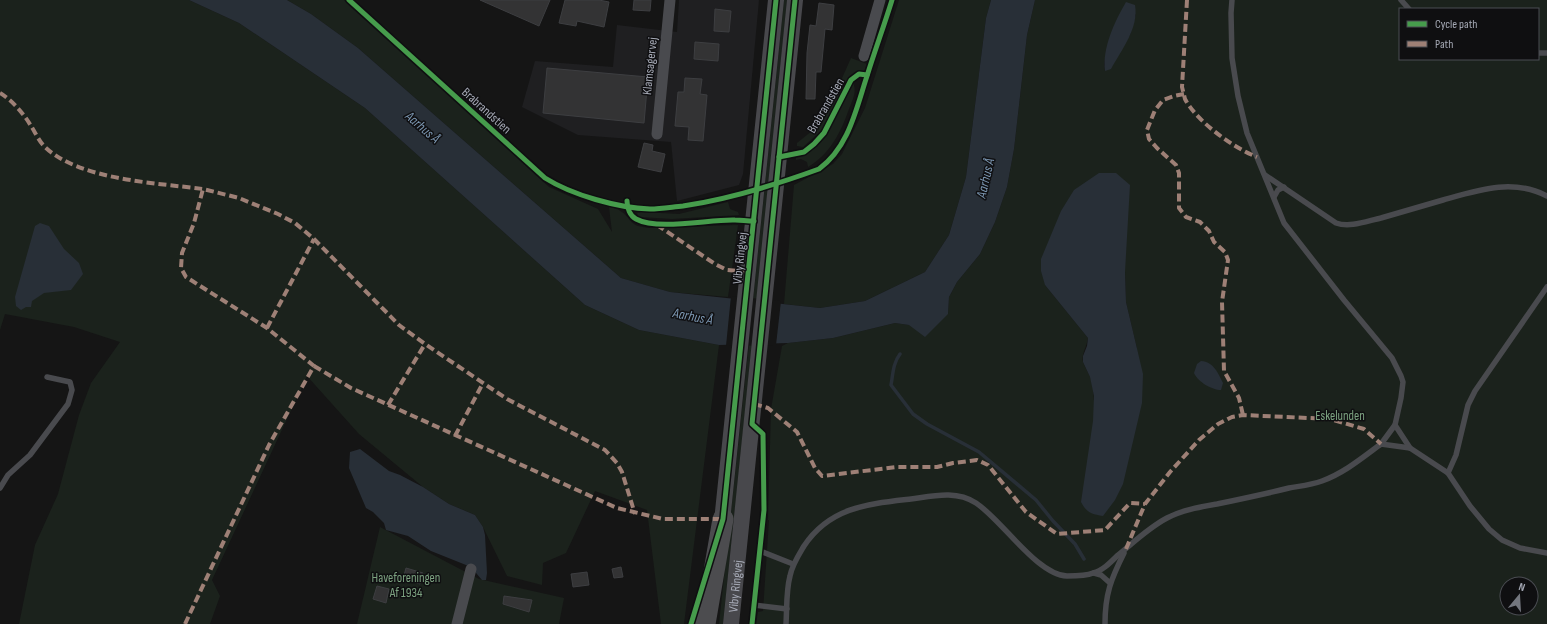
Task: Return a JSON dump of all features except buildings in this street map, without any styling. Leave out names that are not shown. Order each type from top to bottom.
[{"type":"highway","points":[[705,624],[722,519]]},
{"type":"main road","name":"Viby Ringvej","points":[[712,624],[776,0]]},
{"type":"main road","name":"Viby Ringvej","points":[[731,624],[795,0]]},
{"type":"main road","points":[[742,624],[751,529],[752,424]]},
{"type":"street","name":"Klamsagervej","points":[[656,134],[670,0]]},
{"type":"street","points":[[864,56],[880,0]]},
{"type":"street","points":[[457,624],[471,569]]},
{"type":"lane","points":[[1094,573],[1103,568],[1148,530],[1169,517],[1193,509],[1321,481],[1350,467],[1381,444],[1395,426],[1399,409],[1402,382],[1398,367],[1284,223],[1265,174],[1247,134],[1238,96],[1232,58],[1232,0]]},
{"type":"lane","points":[[1401,0],[1408,8]]},
{"type":"lane","points":[[1265,174],[1336,223],[1344,225],[1378,218],[1484,188],[1506,186],[1524,188],[1547,196]]},
{"type":"lane","points":[[1274,197],[1278,190],[1284,187]]},
{"type":"lane","points":[[1448,473],[1456,455],[1468,405],[1475,391],[1547,287]]},
{"type":"lane","points":[[0,488],[8,476],[30,455],[68,404],[72,390],[70,382],[46,377]]},
{"type":"lane","points":[[1395,426],[1410,448],[1448,473],[1470,506],[1489,529],[1502,540],[1520,548],[1547,553]]},
{"type":"lane","points":[[1381,444],[1410,448]]},
{"type":"lane","points":[[786,624],[789,578],[793,564],[817,530],[828,520],[843,512],[897,500],[950,495],[960,496],[975,502],[985,510],[1032,558],[1048,568],[1065,576],[1094,573],[1101,575],[1110,582]]},
{"type":"lane","points":[[1105,624],[1106,596],[1110,582],[1126,549]]},
{"type":"lane","points":[[760,551],[793,564]]},
{"type":"lane","points":[[754,605],[787,609]]},
{"type":"shaded area","points":[[679,0],[759,0],[743,174],[739,185],[677,201],[671,142],[578,135],[522,107],[535,61],[613,67],[617,25],[677,32]]},
{"type":"green space","points":[[0,0],[189,0],[239,23],[365,108],[585,305],[639,330],[719,345],[684,624],[661,624],[647,510],[595,491],[566,553],[543,563],[542,585],[507,576],[483,527],[475,515],[449,504],[423,487],[359,434],[307,376],[212,580],[220,596],[210,624],[19,624],[35,545],[58,494],[79,415],[91,383],[120,342],[74,327],[5,314],[0,330]]},
{"type":"green space","points":[[287,0],[344,0],[549,187],[598,209],[612,232],[609,207],[624,213],[634,224],[648,228],[738,225],[728,297],[670,292],[621,278],[358,48],[311,14]]},
{"type":"green space","points":[[784,0],[787,0],[756,310],[752,310]]},
{"type":"green space","points":[[899,0],[991,0],[986,18],[966,177],[949,235],[925,272],[865,301],[820,308],[784,304],[794,185],[833,164],[842,154],[865,108]]},
{"type":"green space","name":"Eskelunden","points":[[1035,0],[1547,0],[1547,624],[756,624],[758,612],[763,611],[769,520],[771,409],[782,346],[788,343],[833,338],[895,323],[909,325],[948,314],[949,297],[957,282],[980,254],[995,222],[1007,187],[1014,149],[1027,35]],"holes":[[[1136,14],[1130,35],[1105,71],[1104,64],[1109,41]],[[1125,272],[1126,302],[1137,349],[1094,402],[1092,383],[1083,362],[1083,353],[1088,338],[1045,285]]]},
{"type":"green space","points":[[851,58],[867,64],[864,72],[851,75],[825,127],[803,147],[797,146],[797,143],[822,123]]},
{"type":"green space","points":[[853,82],[855,92],[853,99],[842,126],[829,149],[816,162],[808,167],[807,162],[801,159],[796,160],[796,157],[805,155],[821,141],[831,126]]},
{"type":"green space","points":[[728,202],[730,209],[738,212],[739,215],[672,219],[640,217],[637,213],[679,214]]},
{"type":"green space","points":[[750,334],[753,335],[723,624],[719,624]]},
{"type":"green space","name":"Haveforeningen Af 1934","points":[[380,527],[479,579],[564,598],[559,624],[357,624]]},
{"type":"water","name":"Aarhus Å","points":[[189,0],[287,0],[311,14],[358,48],[621,278],[670,292],[820,308],[865,301],[925,272],[949,235],[966,177],[986,18],[991,0],[1035,0],[1027,35],[1014,149],[1007,187],[995,222],[980,254],[957,282],[949,297],[948,314],[925,337],[909,325],[895,323],[833,338],[788,343],[719,345],[639,330],[585,305],[365,108],[239,23]]},
{"type":"water","points":[[1126,2],[1135,5],[1136,14],[1132,30],[1111,69],[1105,71],[1105,53],[1107,44]]},
{"type":"water","points":[[1099,173],[1116,173],[1130,185],[1125,272],[1126,302],[1143,374],[1142,403],[1123,484],[1115,500],[1103,516],[1095,515],[1085,509],[1081,502],[1093,421],[1094,396],[1090,377],[1083,362],[1083,356],[1088,338],[1045,285],[1041,271],[1041,259],[1061,211],[1074,190]]},
{"type":"water","points":[[40,223],[49,226],[64,249],[79,263],[83,274],[71,290],[44,293],[32,301],[31,307],[26,307],[21,310],[16,306],[15,297],[35,226]]},
{"type":"water","points":[[1201,361],[1209,363],[1217,372],[1223,383],[1221,390],[1214,389],[1206,385],[1196,376],[1194,373],[1197,364]]},
{"type":"water","points":[[360,449],[389,471],[423,487],[449,504],[475,515],[483,527],[485,535],[486,580],[482,580],[471,567],[431,551],[408,536],[386,530],[384,523],[373,512],[366,508],[349,468],[350,452]]},
{"type":"pier","points":[[731,296],[781,301],[776,345],[726,346]]},
{"type":"waterway","points":[[900,354],[895,365],[891,385],[913,414],[927,424],[979,452],[1036,500],[1053,521],[1075,544],[1084,559]]},
{"type":"marked path","points":[[1187,0],[1182,87],[1185,99],[1191,108],[1207,125],[1227,141],[1257,157]]},
{"type":"marked path","points":[[0,93],[9,99],[21,112],[44,146],[59,157],[77,166],[97,173],[119,178],[203,189],[239,198],[278,214],[295,223],[314,239],[399,325],[507,399],[605,450],[617,463],[622,472],[635,514]]},
{"type":"marked path","points":[[1184,94],[1163,100],[1155,110],[1147,130],[1149,139],[1176,165],[1179,173],[1179,208],[1186,217],[1200,222],[1209,231],[1214,242],[1225,252],[1228,260],[1222,302],[1224,371],[1239,398],[1243,415]]},
{"type":"marked path","points":[[185,624],[269,445],[314,366],[267,328],[186,277],[181,268],[182,253],[194,223],[203,189]]},
{"type":"marked path","points":[[657,225],[715,264],[727,270],[748,272]]},
{"type":"marked path","points":[[267,328],[314,239]]},
{"type":"marked path","points":[[388,405],[425,344]]},
{"type":"marked path","points":[[314,366],[351,388],[617,508],[663,519],[723,519]]},
{"type":"marked path","points":[[455,436],[483,383]]},
{"type":"marked path","points":[[754,404],[768,408],[797,432],[815,468],[822,476],[897,467],[937,467],[977,460],[988,465],[1026,512],[1057,534],[1105,530],[1130,503],[1145,504]]},
{"type":"marked path","points":[[1126,549],[1145,504],[1170,472],[1199,440],[1218,424],[1232,417],[1243,415],[1330,419],[1364,429],[1381,444]]},
{"type":"cycle path","name":"Brabrandstien","points":[[349,0],[545,178],[568,190],[596,200],[624,206],[650,209],[683,206],[718,200],[786,181],[819,169],[838,150],[850,127],[892,0]]},
{"type":"cycle path","points":[[691,624],[723,519],[776,0]]},
{"type":"cycle path","points":[[752,624],[764,510],[763,434],[752,424],[795,0]]},
{"type":"cycle path","name":"Brabrandstien","points":[[779,157],[804,152],[814,144],[824,133],[851,80],[859,74],[867,75]]},
{"type":"cycle path","points":[[627,201],[628,209],[632,216],[636,219],[657,224],[684,224],[724,220],[754,221]]}]
